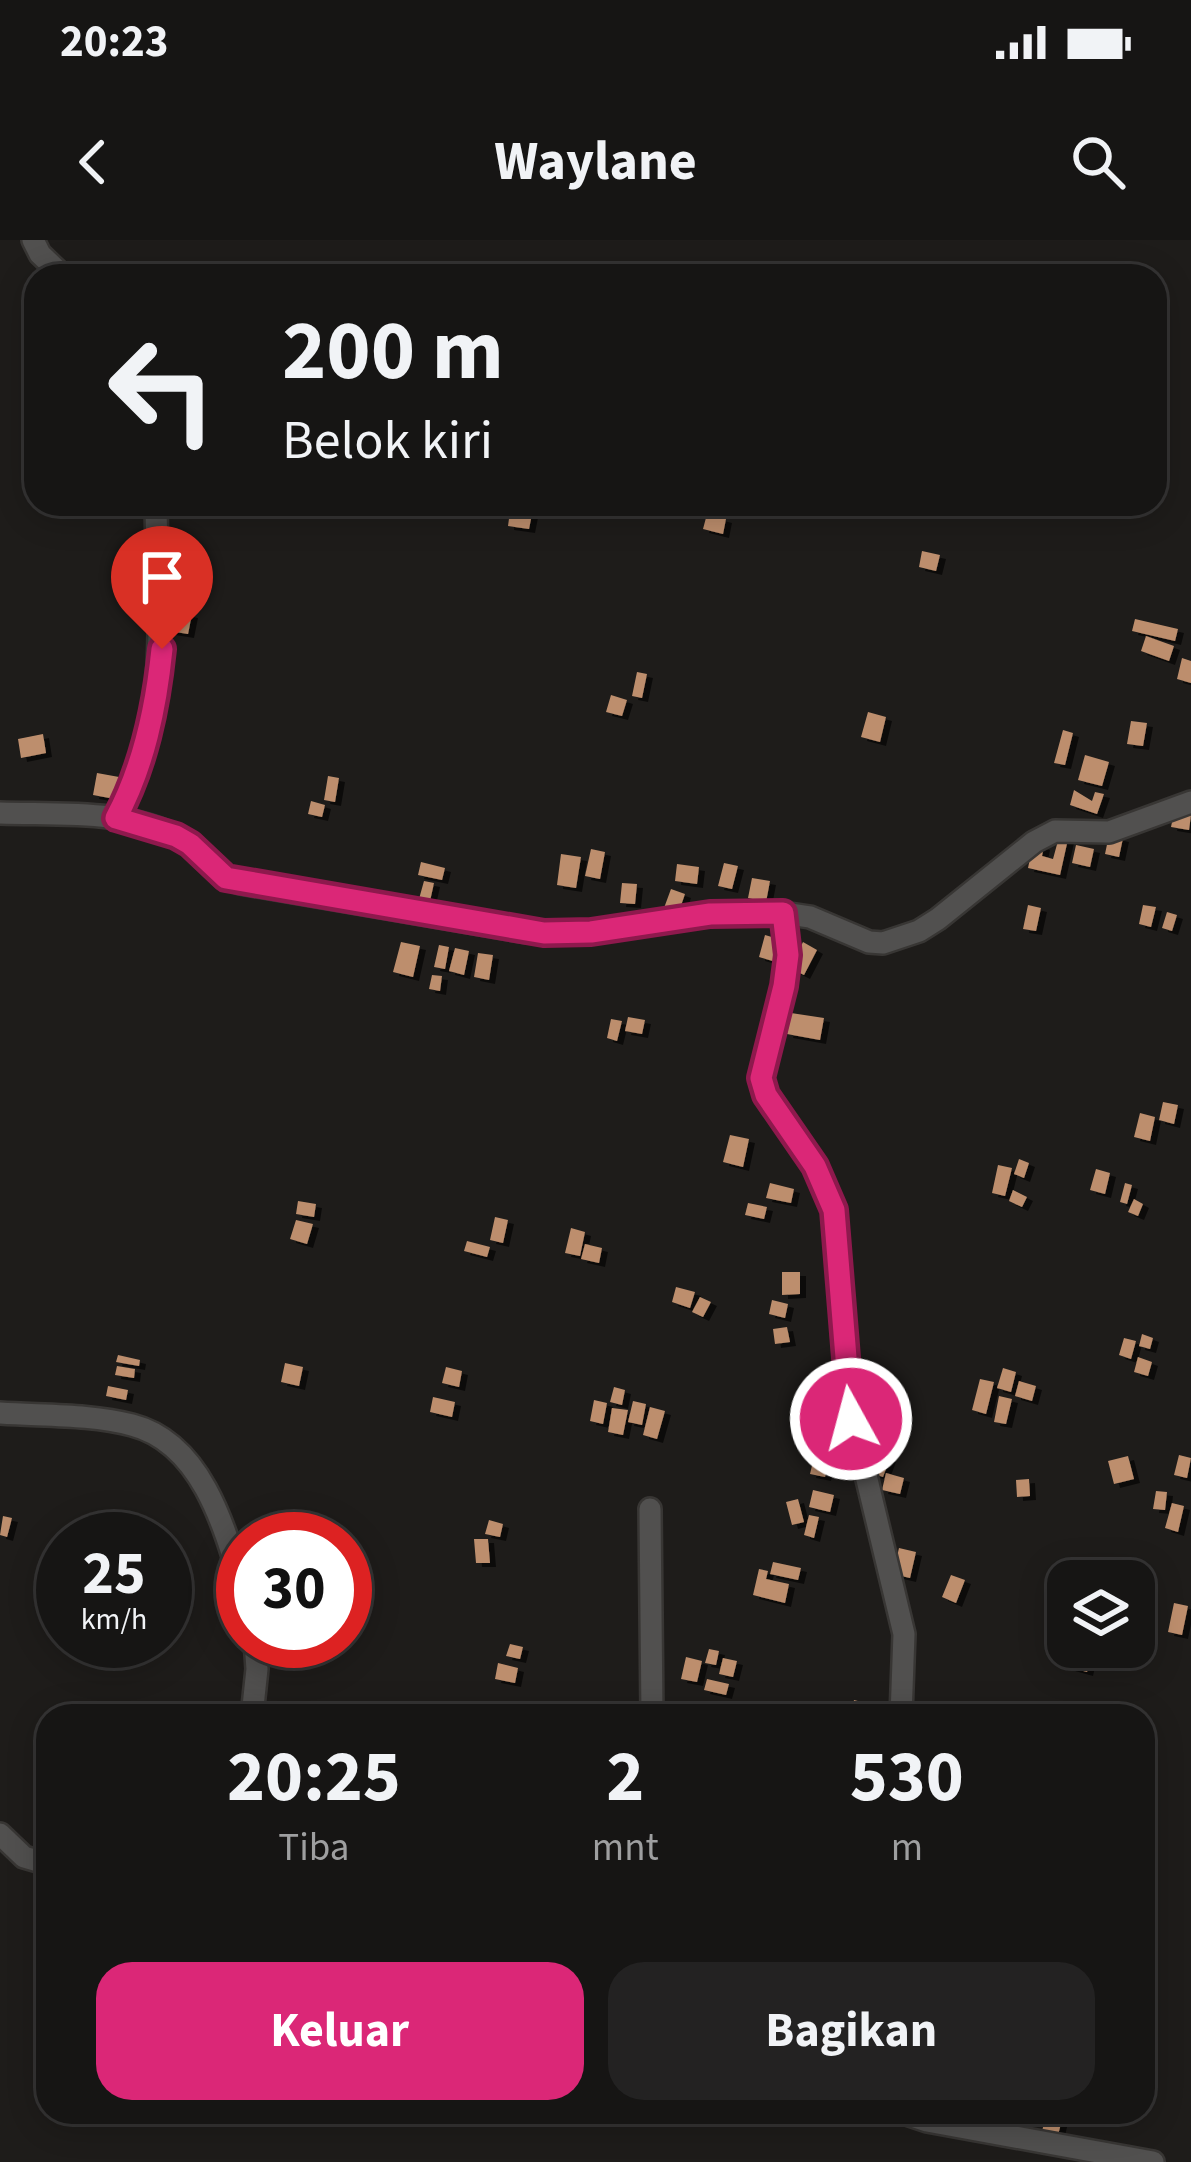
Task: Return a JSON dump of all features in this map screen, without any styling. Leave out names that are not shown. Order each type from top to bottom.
[{"type":"street","points":[[116,818],[137,771],[158,681],[162,619],[157,516]]},
{"type":"street","points":[[0,813],[116,818],[176,836],[226,878],[240,883],[527,932],[576,933],[710,914],[783,913],[810,917],[869,942],[896,940],[919,931],[1054,831],[1119,830],[1191,802]]},
{"type":"street","points":[[783,913],[788,955],[784,986],[761,1078],[766,1095],[815,1166],[839,1232],[847,1396],[904,1634],[901,1704]]},
{"type":"street","points":[[0,1413],[130,1424],[174,1447],[218,1512]]},
{"type":"street","points":[[650,1509],[652,1704]]},
{"type":"street","points":[[253,1704],[257,1668]]},
{"type":"street","points":[[0,1834],[24,1857],[36,1860]]},
{"type":"street","points":[[944,2124],[1153,2162]]},
{"type":"building","points":[[509,516],[532,516],[529,529],[508,526]]},
{"type":"building","points":[[706,516],[726,519],[723,534],[703,529]]},
{"type":"building","points":[[922,551],[940,555],[936,571],[919,567]]},
{"type":"building","points":[[167,609],[192,614],[188,634],[163,630]]},
{"type":"building","points":[[1135,619],[1178,629],[1175,641],[1132,631]]},
{"type":"building","points":[[1146,636],[1174,646],[1169,661],[1141,651]]},
{"type":"building","points":[[1182,658],[1191,661],[1191,683],[1177,679]]},
{"type":"building","points":[[637,672],[647,674],[642,698],[632,696]]},
{"type":"building","points":[[611,695],[627,700],[622,716],[606,712]]},
{"type":"building","points":[[868,712],[886,717],[880,742],[861,737]]},
{"type":"building","points":[[1131,721],[1147,723],[1143,746],[1127,744]]},
{"type":"building","points":[[1063,730],[1073,733],[1065,765],[1054,763]]},
{"type":"building","points":[[43,734],[46,753],[21,758],[18,739]]},
{"type":"building","points":[[1085,755],[1109,762],[1102,786],[1078,780]]},
{"type":"building","points":[[97,773],[119,777],[115,799],[93,795]]},
{"type":"building","points":[[328,776],[339,778],[335,802],[324,800]]},
{"type":"building","points":[[1074,790],[1092,801],[1095,792],[1104,794],[1097,814],[1070,805]]},
{"type":"building","points":[[311,801],[325,805],[322,817],[308,814]]},
{"type":"building","points":[[1174,812],[1191,815],[1189,830],[1171,827]]},
{"type":"building","points":[[1109,835],[1123,838],[1119,857],[1105,854]]},
{"type":"building","points":[[1059,837],[1068,839],[1060,875],[1028,868],[1033,844],[1044,846],[1042,856],[1053,859]]},
{"type":"building","points":[[1076,845],[1094,849],[1090,867],[1072,863]]},
{"type":"building","points":[[591,849],[605,852],[600,879],[585,876]]},
{"type":"building","points":[[561,854],[581,857],[576,888],[557,885]]},
{"type":"building","points":[[421,862],[445,868],[442,880],[418,875]]},
{"type":"building","points":[[724,863],[738,866],[732,889],[718,886]]},
{"type":"building","points":[[677,864],[699,867],[697,884],[675,881]]},
{"type":"building","points":[[752,878],[770,881],[766,902],[748,898]]},
{"type":"building","points":[[424,881],[434,883],[430,901],[419,899]]},
{"type":"building","points":[[622,883],[637,884],[635,904],[620,903]]},
{"type":"building","points":[[671,889],[685,894],[678,914],[664,908]]},
{"type":"building","points":[[1028,905],[1041,908],[1036,931],[1023,929]]},
{"type":"building","points":[[1143,905],[1156,907],[1151,927],[1139,924]]},
{"type":"building","points":[[1167,912],[1177,915],[1172,931],[1162,928]]},
{"type":"building","points":[[765,935],[782,940],[776,962],[759,957]]},
{"type":"building","points":[[401,942],[420,946],[413,977],[393,972]]},
{"type":"building","points":[[803,942],[817,950],[804,975],[790,968]]},
{"type":"building","points":[[439,945],[449,947],[445,969],[434,967]]},
{"type":"building","points":[[455,948],[469,951],[464,975],[449,971]]},
{"type":"building","points":[[478,953],[493,955],[489,980],[474,977]]},
{"type":"building","points":[[432,975],[442,976],[440,991],[429,989]]},
{"type":"building","points":[[791,1013],[824,1018],[820,1040],[787,1034]]},
{"type":"building","points":[[628,1017],[645,1020],[642,1034],[625,1031]]},
{"type":"building","points":[[611,1019],[622,1021],[617,1041],[607,1038]]},
{"type":"building","points":[[1163,1102],[1178,1105],[1174,1124],[1159,1120]]},
{"type":"building","points":[[1140,1113],[1155,1117],[1150,1141],[1134,1137]]},
{"type":"building","points":[[730,1135],[749,1139],[743,1167],[723,1162]]},
{"type":"building","points":[[1019,1159],[1029,1163],[1024,1178],[1014,1174]]},
{"type":"building","points":[[998,1165],[1012,1168],[1005,1196],[992,1193]]},
{"type":"building","points":[[1096,1169],[1110,1173],[1105,1194],[1090,1190]]},
{"type":"building","points":[[770,1183],[794,1189],[791,1203],[766,1198]]},
{"type":"building","points":[[1125,1183],[1132,1185],[1127,1204],[1120,1202]]},
{"type":"building","points":[[1013,1190],[1027,1197],[1022,1207],[1009,1201]]},
{"type":"building","points":[[1134,1199],[1143,1204],[1138,1216],[1128,1212]]},
{"type":"building","points":[[298,1201],[316,1204],[314,1217],[296,1214]]},
{"type":"building","points":[[748,1203],[767,1207],[764,1219],[745,1215]]},
{"type":"building","points":[[495,1217],[508,1220],[503,1243],[490,1240]]},
{"type":"building","points":[[296,1220],[313,1224],[307,1244],[290,1239]]},
{"type":"building","points":[[571,1228],[585,1232],[580,1256],[565,1253]]},
{"type":"building","points":[[467,1241],[490,1247],[487,1257],[464,1251]]},
{"type":"building","points":[[585,1244],[602,1248],[599,1263],[581,1259]]},
{"type":"building","points":[[782,1272],[800,1272],[800,1294],[782,1295]]},
{"type":"building","points":[[676,1287],[695,1292],[690,1308],[672,1302]]},
{"type":"building","points":[[700,1297],[711,1302],[703,1317],[692,1312]]},
{"type":"building","points":[[772,1300],[788,1304],[785,1318],[769,1314]]},
{"type":"building","points":[[787,1327],[790,1342],[775,1344],[773,1329]]},
{"type":"building","points":[[1142,1334],[1153,1338],[1150,1349],[1139,1346]]},
{"type":"building","points":[[1124,1338],[1136,1341],[1131,1359],[1119,1355]]},
{"type":"building","points":[[118,1355],[140,1360],[139,1366],[116,1362]]},
{"type":"building","points":[[1138,1357],[1152,1362],[1148,1376],[1134,1372]]},
{"type":"building","points":[[285,1363],[303,1367],[299,1386],[281,1382]]},
{"type":"building","points":[[117,1366],[135,1369],[134,1378],[115,1375]]},
{"type":"building","points":[[446,1367],[462,1371],[459,1387],[442,1383]]},
{"type":"building","points":[[1003,1368],[1016,1372],[1011,1392],[997,1388]]},
{"type":"building","points":[[980,1379],[994,1382],[986,1414],[972,1410]]},
{"type":"building","points":[[1019,1381],[1036,1386],[1032,1401],[1015,1396]]},
{"type":"building","points":[[108,1386],[128,1390],[126,1400],[106,1396]]},
{"type":"building","points":[[614,1387],[625,1390],[622,1405],[610,1402]]},
{"type":"building","points":[[999,1396],[1012,1399],[1006,1424],[994,1422]]},
{"type":"building","points":[[433,1397],[455,1402],[452,1417],[430,1412]]},
{"type":"building","points":[[594,1400],[607,1403],[603,1424],[590,1421]]},
{"type":"building","points":[[633,1401],[646,1404],[642,1425],[628,1422]]},
{"type":"building","points":[[650,1407],[665,1411],[657,1439],[643,1435]]},
{"type":"building","points":[[612,1408],[628,1410],[623,1435],[608,1432]]},
{"type":"building","points":[[816,1449],[831,1453],[825,1477],[810,1474]]},
{"type":"building","points":[[881,1454],[890,1458],[883,1477],[874,1474]]},
{"type":"building","points":[[1179,1455],[1191,1458],[1187,1478],[1174,1475]]},
{"type":"building","points":[[1128,1456],[1134,1479],[1114,1484],[1108,1461]]},
{"type":"building","points":[[886,1473],[904,1478],[900,1494],[882,1490]]},
{"type":"building","points":[[1029,1479],[1030,1496],[1017,1497],[1016,1480]]},
{"type":"building","points":[[813,1490],[834,1495],[830,1512],[809,1507]]},
{"type":"building","points":[[1156,1491],[1167,1492],[1165,1510],[1153,1509]]},
{"type":"building","points":[[798,1499],[804,1522],[792,1525],[786,1502]]},
{"type":"building","points":[[1172,1503],[1184,1506],[1178,1532],[1165,1528]]},
{"type":"building","points":[[809,1515],[819,1517],[814,1538],[804,1535]]},
{"type":"building","points":[[3,1516],[12,1518],[7,1537],[0,1535]]},
{"type":"building","points":[[489,1520],[503,1524],[500,1537],[485,1534]]},
{"type":"building","points":[[474,1539],[488,1539],[490,1563],[476,1563]]},
{"type":"building","points":[[899,1548],[916,1552],[910,1578],[893,1574]]},
{"type":"building","points":[[773,1562],[801,1568],[798,1580],[770,1574]]},
{"type":"building","points":[[759,1569],[768,1571],[766,1579],[789,1584],[785,1603],[753,1595]]},
{"type":"building","points":[[951,1575],[965,1580],[956,1603],[942,1597]]},
{"type":"building","points":[[1174,1603],[1188,1606],[1182,1635],[1168,1632]]},
{"type":"building","points":[[510,1644],[523,1647],[520,1659],[506,1656]]},
{"type":"building","points":[[709,1649],[719,1651],[716,1665],[705,1663]]},
{"type":"building","points":[[686,1657],[702,1661],[697,1682],[681,1679]]},
{"type":"building","points":[[723,1658],[737,1661],[733,1677],[719,1674]]},
{"type":"building","points":[[498,1663],[518,1668],[515,1683],[495,1679]]},
{"type":"building","points":[[707,1679],[729,1684],[726,1695],[704,1690]]},
{"type":"building","points":[[1044,2124],[1061,2124],[1058,2135],[1042,2131]]},
{"type":"route","points":[[162,649],[148,734],[116,818],[176,836],[226,878],[527,932],[591,932],[710,914],[783,913],[788,955],[784,986],[761,1078],[766,1095],[815,1166],[834,1210],[851,1419]]}]
